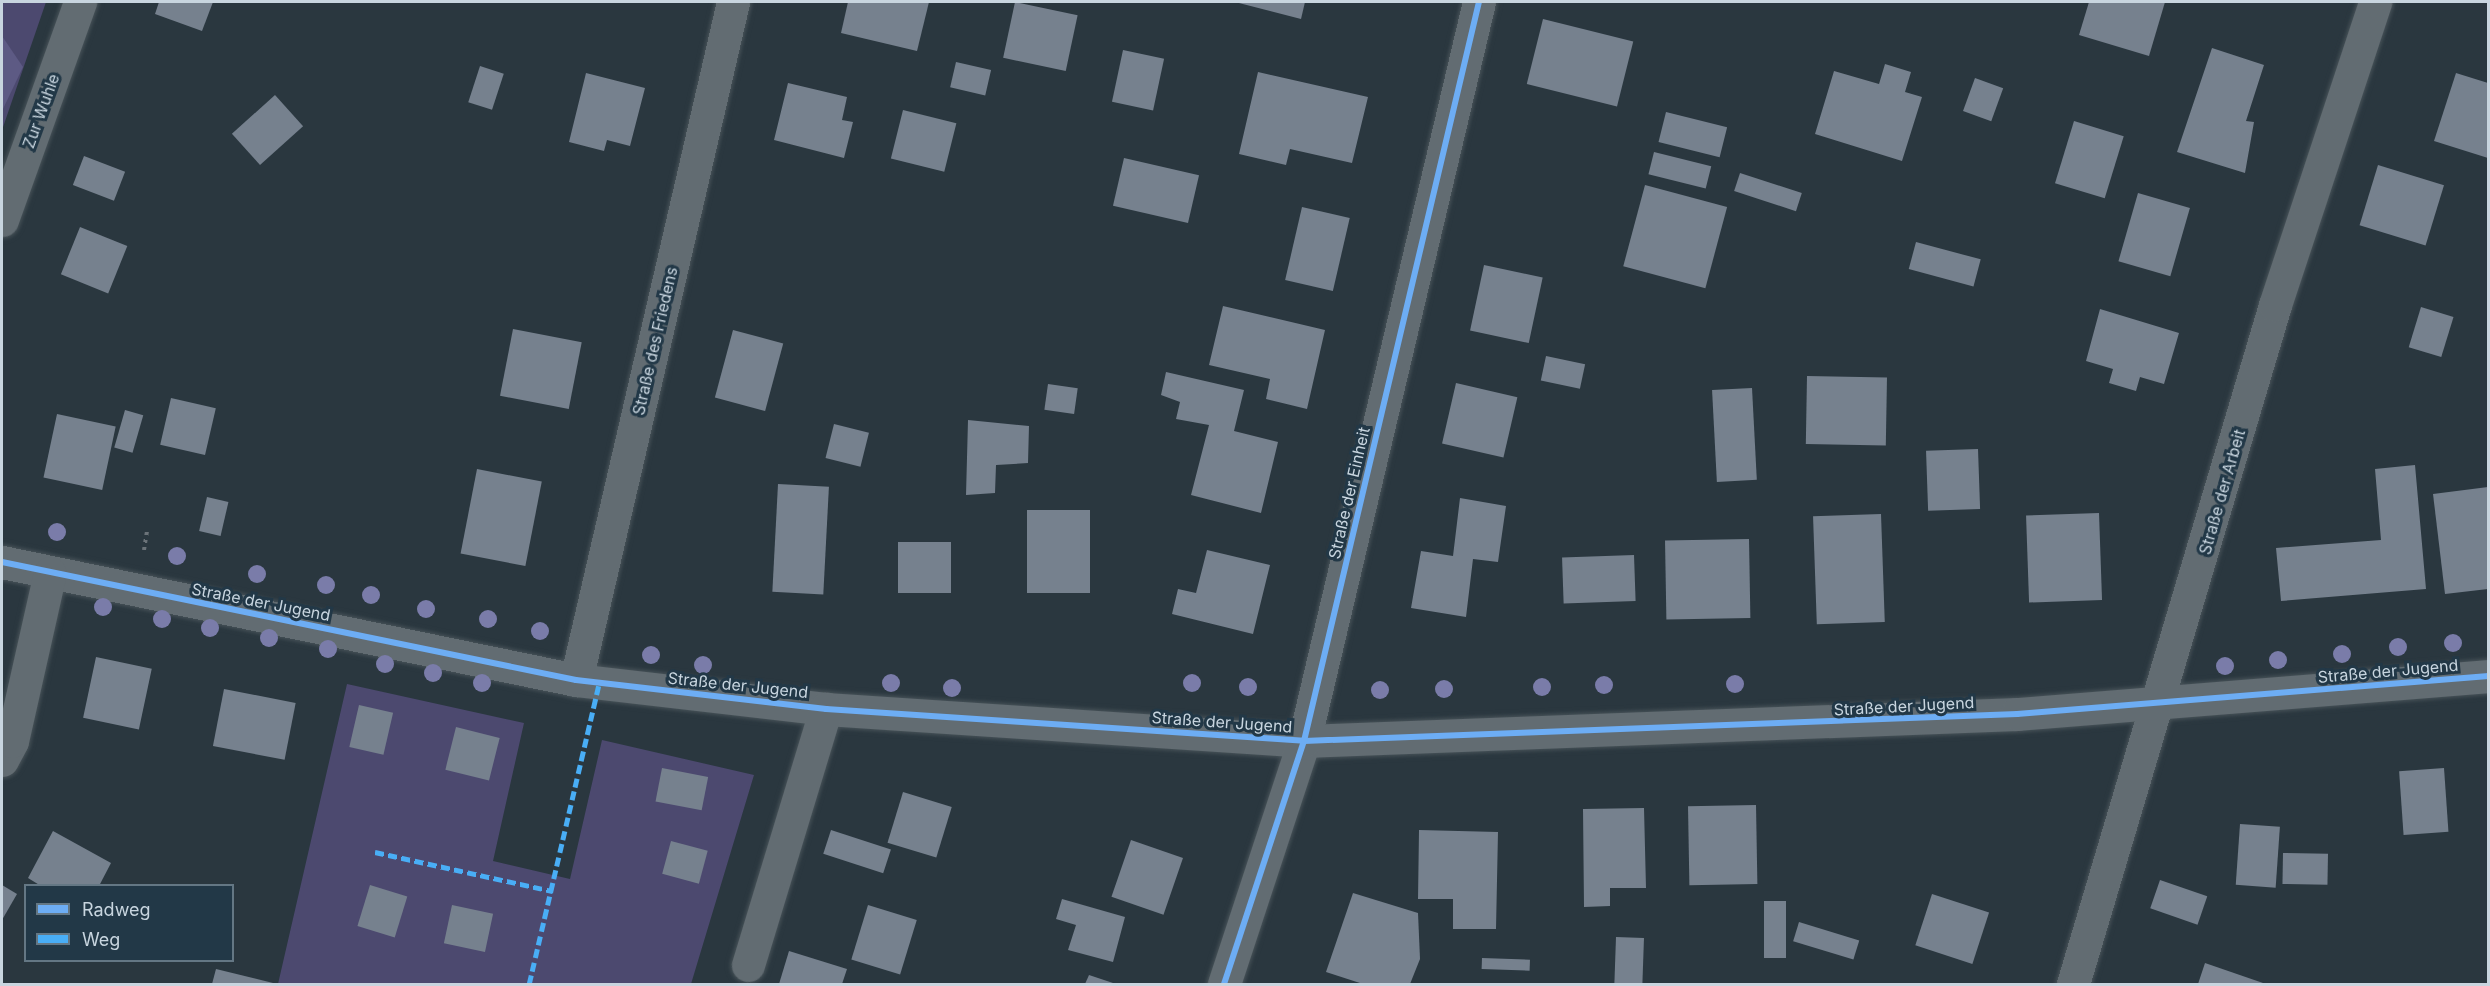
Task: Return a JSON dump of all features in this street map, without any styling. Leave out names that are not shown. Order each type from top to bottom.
[{"type":"street","name":"Zur Wuhle","points":[[2,220],[80,2]]},
{"type":"street","name":"Straße des Friedens","points":[[576,680],[733,2]]},
{"type":"street","name":"Straße der Einheit","points":[[1224,984],[1304,741],[1479,2]]},
{"type":"street","name":"Straße der Arbeit","points":[[2073,984],[2160,705],[2272,316],[2375,2]]},
{"type":"street","name":"Straße der Jugend","points":[[2,562],[576,680],[826,709],[1304,741],[1661,732],[2160,705],[2488,676]]},
{"type":"street","points":[[2,760],[12,741],[50,573]]},
{"type":"street","points":[[748,965],[826,709]]},
{"type":"shaded area","points":[[2,2],[46,2],[2,130]]},
{"type":"shaded area","points":[[2,36],[23,67],[2,111]]},
{"type":"shaded area","points":[[347,684],[524,723],[493,861],[570,879],[602,740],[754,775],[691,984],[278,984]]},
{"type":"building","points":[[159,2],[213,2],[202,31],[155,14]]},
{"type":"building","points":[[848,2],[929,2],[917,51],[841,33]]},
{"type":"building","points":[[1015,2],[1078,15],[1066,71],[1003,58]]},
{"type":"building","points":[[1235,2],[1305,2],[1301,19]]},
{"type":"building","points":[[2089,2],[2165,2],[2149,56],[2079,35]]},
{"type":"building","points":[[1543,19],[1633,41],[1617,107],[1527,84]]},
{"type":"building","points":[[2212,48],[2264,65],[2246,121],[2254,122],[2245,173],[2177,152]]},
{"type":"building","points":[[1123,50],[1164,59],[1153,111],[1112,102]]},
{"type":"building","points":[[956,62],[991,70],[985,95],[950,87]]},
{"type":"building","points":[[1885,64],[1911,72],[1905,92],[1922,97],[1902,161],[1815,134],[1834,71],[1879,84]]},
{"type":"building","points":[[480,66],[504,74],[492,110],[468,102]]},
{"type":"building","points":[[1258,72],[1368,97],[1352,163],[1290,149],[1286,165],[1239,154]]},
{"type":"building","points":[[586,73],[645,88],[630,146],[607,140],[604,151],[569,142]]},
{"type":"building","points":[[2456,73],[2488,83],[2488,158],[2434,141]]},
{"type":"building","points":[[1975,78],[2003,88],[1991,121],[1963,111]]},
{"type":"building","points":[[788,83],[847,97],[842,120],[853,122],[844,158],[774,140]]},
{"type":"building","points":[[275,95],[303,126],[260,165],[232,134]]},
{"type":"building","points":[[903,110],[956,123],[944,172],[891,159]]},
{"type":"building","points":[[1666,112],[1727,127],[1720,157],[1659,142]]},
{"type":"building","points":[[2074,121],[2124,136],[2105,198],[2055,183]]},
{"type":"building","points":[[1654,152],[1711,166],[1706,189],[1648,174]]},
{"type":"building","points":[[84,156],[125,172],[114,201],[73,185]]},
{"type":"building","points":[[1124,158],[1199,175],[1188,223],[1113,206]]},
{"type":"building","points":[[2378,165],[2444,185],[2426,245],[2360,225]]},
{"type":"building","points":[[1740,173],[1802,193],[1796,211],[1734,191]]},
{"type":"building","points":[[1645,185],[1727,207],[1705,288],[1623,266]]},
{"type":"building","points":[[2138,193],[2190,208],[2170,276],[2118,261]]},
{"type":"building","points":[[1302,207],[1350,218],[1333,291],[1285,280]]},
{"type":"building","points":[[80,227],[127,246],[108,293],[61,274]]},
{"type":"building","points":[[1916,242],[1981,259],[1973,286],[1909,269]]},
{"type":"building","points":[[1484,265],[1543,277],[1529,343],[1470,331]]},
{"type":"building","points":[[1223,306],[1325,330],[1307,409],[1266,399],[1270,379],[1209,365]]},
{"type":"building","points":[[2421,307],[2454,317],[2441,357],[2409,347]]},
{"type":"building","points":[[2100,309],[2179,333],[2164,384],[2140,377],[2136,391],[2109,383],[2113,369],[2086,361]]},
{"type":"building","points":[[513,329],[582,342],[569,409],[500,396]]},
{"type":"building","points":[[733,330],[783,343],[765,411],[715,398]]},
{"type":"building","points":[[1546,356],[1585,364],[1580,389],[1541,380]]},
{"type":"building","points":[[1166,372],[1244,390],[1234,431],[1278,442],[1261,513],[1191,495],[1209,425],[1176,419],[1180,402],[1161,395]]},
{"type":"building","points":[[1807,376],[1887,377],[1886,445],[1806,444]]},
{"type":"building","points":[[1456,383],[1517,397],[1503,458],[1442,443]]},
{"type":"building","points":[[1048,384],[1078,388],[1074,414],[1044,410]]},
{"type":"building","points":[[1752,388],[1757,480],[1717,482],[1712,390]]},
{"type":"building","points":[[171,398],[216,408],[205,455],[160,445]]},
{"type":"building","points":[[125,410],[143,415],[133,453],[114,447]]},
{"type":"building","points":[[57,414],[116,426],[102,490],[43,478]]},
{"type":"building","points":[[968,420],[1029,426],[1028,463],[996,465],[995,493],[966,495]]},
{"type":"building","points":[[834,424],[869,433],[860,467],[826,458]]},
{"type":"building","points":[[1978,449],[1980,509],[1928,511],[1926,451]]},
{"type":"building","points":[[2415,465],[2426,589],[2281,601],[2276,548],[2381,540],[2375,469]]},
{"type":"building","points":[[477,469],[542,482],[525,566],[461,553]]},
{"type":"building","points":[[778,484],[829,487],[823,595],[772,592]]},
{"type":"building","points":[[2488,487],[2488,589],[2445,594],[2433,494]]},
{"type":"building","points":[[207,497],[228,502],[221,536],[199,531]]},
{"type":"building","points":[[1460,498],[1506,506],[1498,562],[1473,559],[1466,617],[1411,608],[1421,551],[1453,556]]},
{"type":"building","points":[[1027,510],[1090,510],[1090,593],[1027,593]]},
{"type":"building","points":[[2099,513],[2102,600],[2029,602],[2026,516]]},
{"type":"building","points":[[1881,514],[1885,622],[1817,624],[1813,516]]},
{"type":"building","points":[[1749,539],[1750,618],[1666,619],[1665,540]]},
{"type":"building","points":[[898,542],[951,542],[951,593],[898,593]]},
{"type":"building","points":[[1207,550],[1270,565],[1253,634],[1172,614],[1178,589],[1196,593]]},
{"type":"building","points":[[1634,555],[1636,601],[1564,603],[1562,558]]},
{"type":"building","points":[[96,657],[152,669],[139,729],[83,718]]},
{"type":"building","points":[[224,689],[296,703],[285,760],[213,746]]},
{"type":"building","points":[[359,705],[393,713],[383,755],[349,747]]},
{"type":"building","points":[[456,727],[500,738],[489,781],[445,770]]},
{"type":"building","points":[[662,768],[708,777],[702,810],[656,801]]},
{"type":"building","points":[[2444,768],[2448,832],[2404,835],[2399,771]]},
{"type":"building","points":[[903,792],[952,807],[936,858],[888,843]]},
{"type":"building","points":[[1756,805],[1757,884],[1689,885],[1688,806]]},
{"type":"building","points":[[1644,808],[1646,888],[1610,888],[1610,906],[1584,907],[1583,809]]},
{"type":"building","points":[[2240,824],[2280,827],[2276,888],[2236,885]]},
{"type":"building","points":[[831,830],[891,849],[883,873],[823,854]]},
{"type":"building","points":[[1419,830],[1498,832],[1496,929],[1453,929],[1453,899],[1418,899]]},
{"type":"building","points":[[53,831],[111,863],[100,884],[38,884],[28,878]]},
{"type":"building","points":[[1131,840],[1183,858],[1163,915],[1111,897]]},
{"type":"building","points":[[671,841],[708,851],[699,884],[662,874]]},
{"type":"building","points":[[2283,853],[2328,854],[2327,885],[2282,884]]},
{"type":"building","points":[[2160,880],[2207,896],[2198,925],[2150,908]]},
{"type":"building","points":[[2,885],[17,894],[2,920]]},
{"type":"building","points":[[370,885],[407,896],[395,938],[357,926]]},
{"type":"building","points":[[1353,893],[1418,913],[1420,959],[1410,984],[1363,984],[1326,972]]},
{"type":"building","points":[[1932,894],[1989,913],[1972,964],[1915,945]]},
{"type":"building","points":[[1062,899],[1125,917],[1113,962],[1068,950],[1076,925],[1056,919]]},
{"type":"building","points":[[1764,901],[1786,901],[1786,958],[1764,958]]},
{"type":"building","points":[[452,905],[493,914],[485,952],[444,943]]},
{"type":"building","points":[[868,905],[917,920],[900,974],[851,960]]},
{"type":"building","points":[[1799,922],[1859,940],[1853,960],[1793,941]]},
{"type":"building","points":[[1616,937],[1644,938],[1642,984],[1614,984]]},
{"type":"building","points":[[789,951],[847,969],[842,984],[779,984]]},
{"type":"building","points":[[1482,958],[1530,960],[1530,971],[1482,969]]},
{"type":"building","points":[[2205,963],[2263,983],[2198,984]]},
{"type":"building","points":[[216,969],[277,984],[212,984]]},
{"type":"building","points":[[1089,975],[1116,984],[1085,984]]},
{"type":"marked path","points":[[529,984],[599,683]]},
{"type":"marked path","points":[[375,852],[553,891]]},
{"type":"cycle path","points":[[1224,984],[1304,741],[1479,2]]},
{"type":"cycle path","points":[[2,562],[576,680],[826,709],[1304,741],[2017,714],[2488,676]]}]
